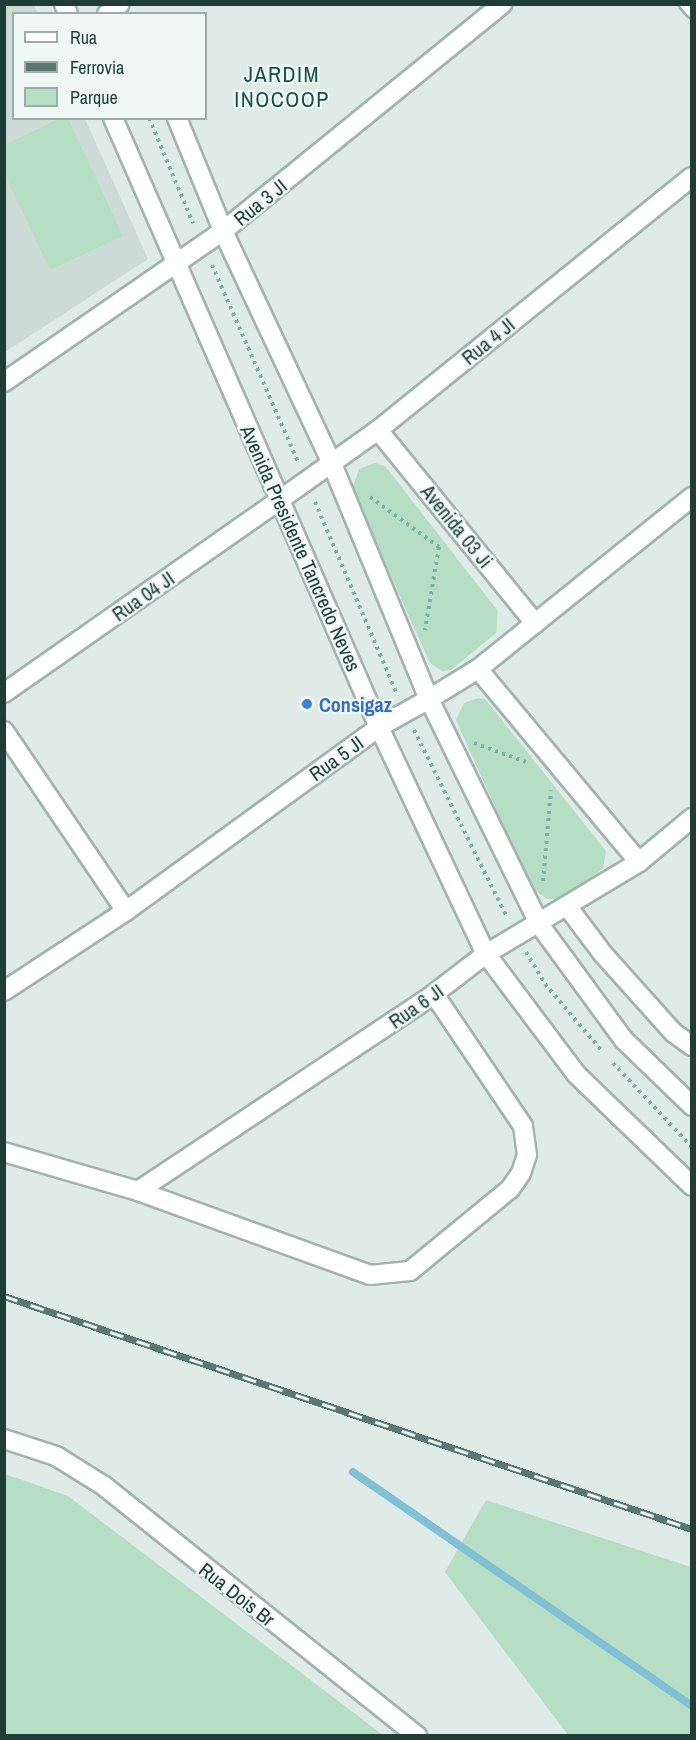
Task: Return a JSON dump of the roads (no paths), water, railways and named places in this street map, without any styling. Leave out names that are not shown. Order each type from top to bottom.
[{"type":"street","name":"Rua 3 JI","points":[[4,382],[223,231],[502,4]]},
{"type":"street","name":"Avenida Presidente Tancredo Neves","points":[[114,120],[175,265],[379,727],[486,954],[576,1074],[692,1186]]},
{"type":"street","points":[[178,120],[223,231],[333,468],[429,699],[539,924],[624,1040],[692,1106]]},
{"type":"street","name":"Rua 4 JI","points":[[280,499],[333,468],[692,177]]},
{"type":"street","name":"Avenida 03 Ji","points":[[378,430],[535,623]]},
{"type":"street","name":"Rua 5 JI","points":[[4,991],[126,911],[379,727],[478,669],[692,497]]},
{"type":"street","name":"Rua 04 JI","points":[[4,693],[280,499]]},
{"type":"street","points":[[478,669],[639,862]]},
{"type":"street","points":[[4,731],[126,911]]},
{"type":"street","name":"Rua 6 JI","points":[[138,1191],[434,994],[486,954],[639,862],[692,818]]},
{"type":"street","points":[[567,906],[603,954],[674,1033],[692,1046]]},
{"type":"street","points":[[4,1152],[138,1191],[370,1275],[390,1276],[419,1266],[510,1189],[522,1173],[527,1155],[523,1126],[434,994]]},
{"type":"street","name":"Rua Dois Br","points":[[4,1439],[56,1456],[104,1486],[417,1736]]},
{"type":"lane","points":[[685,4],[692,12]]},
{"type":"waterway","points":[[353,1472],[692,1706]]},
{"type":"railway","points":[[4,1296],[692,1529]]},
{"type":"place","name":"Consigaz","points":[[307,704]]},
{"type":"district","name":"JARDIM INOCOOP","points":[[282,86]]}]
